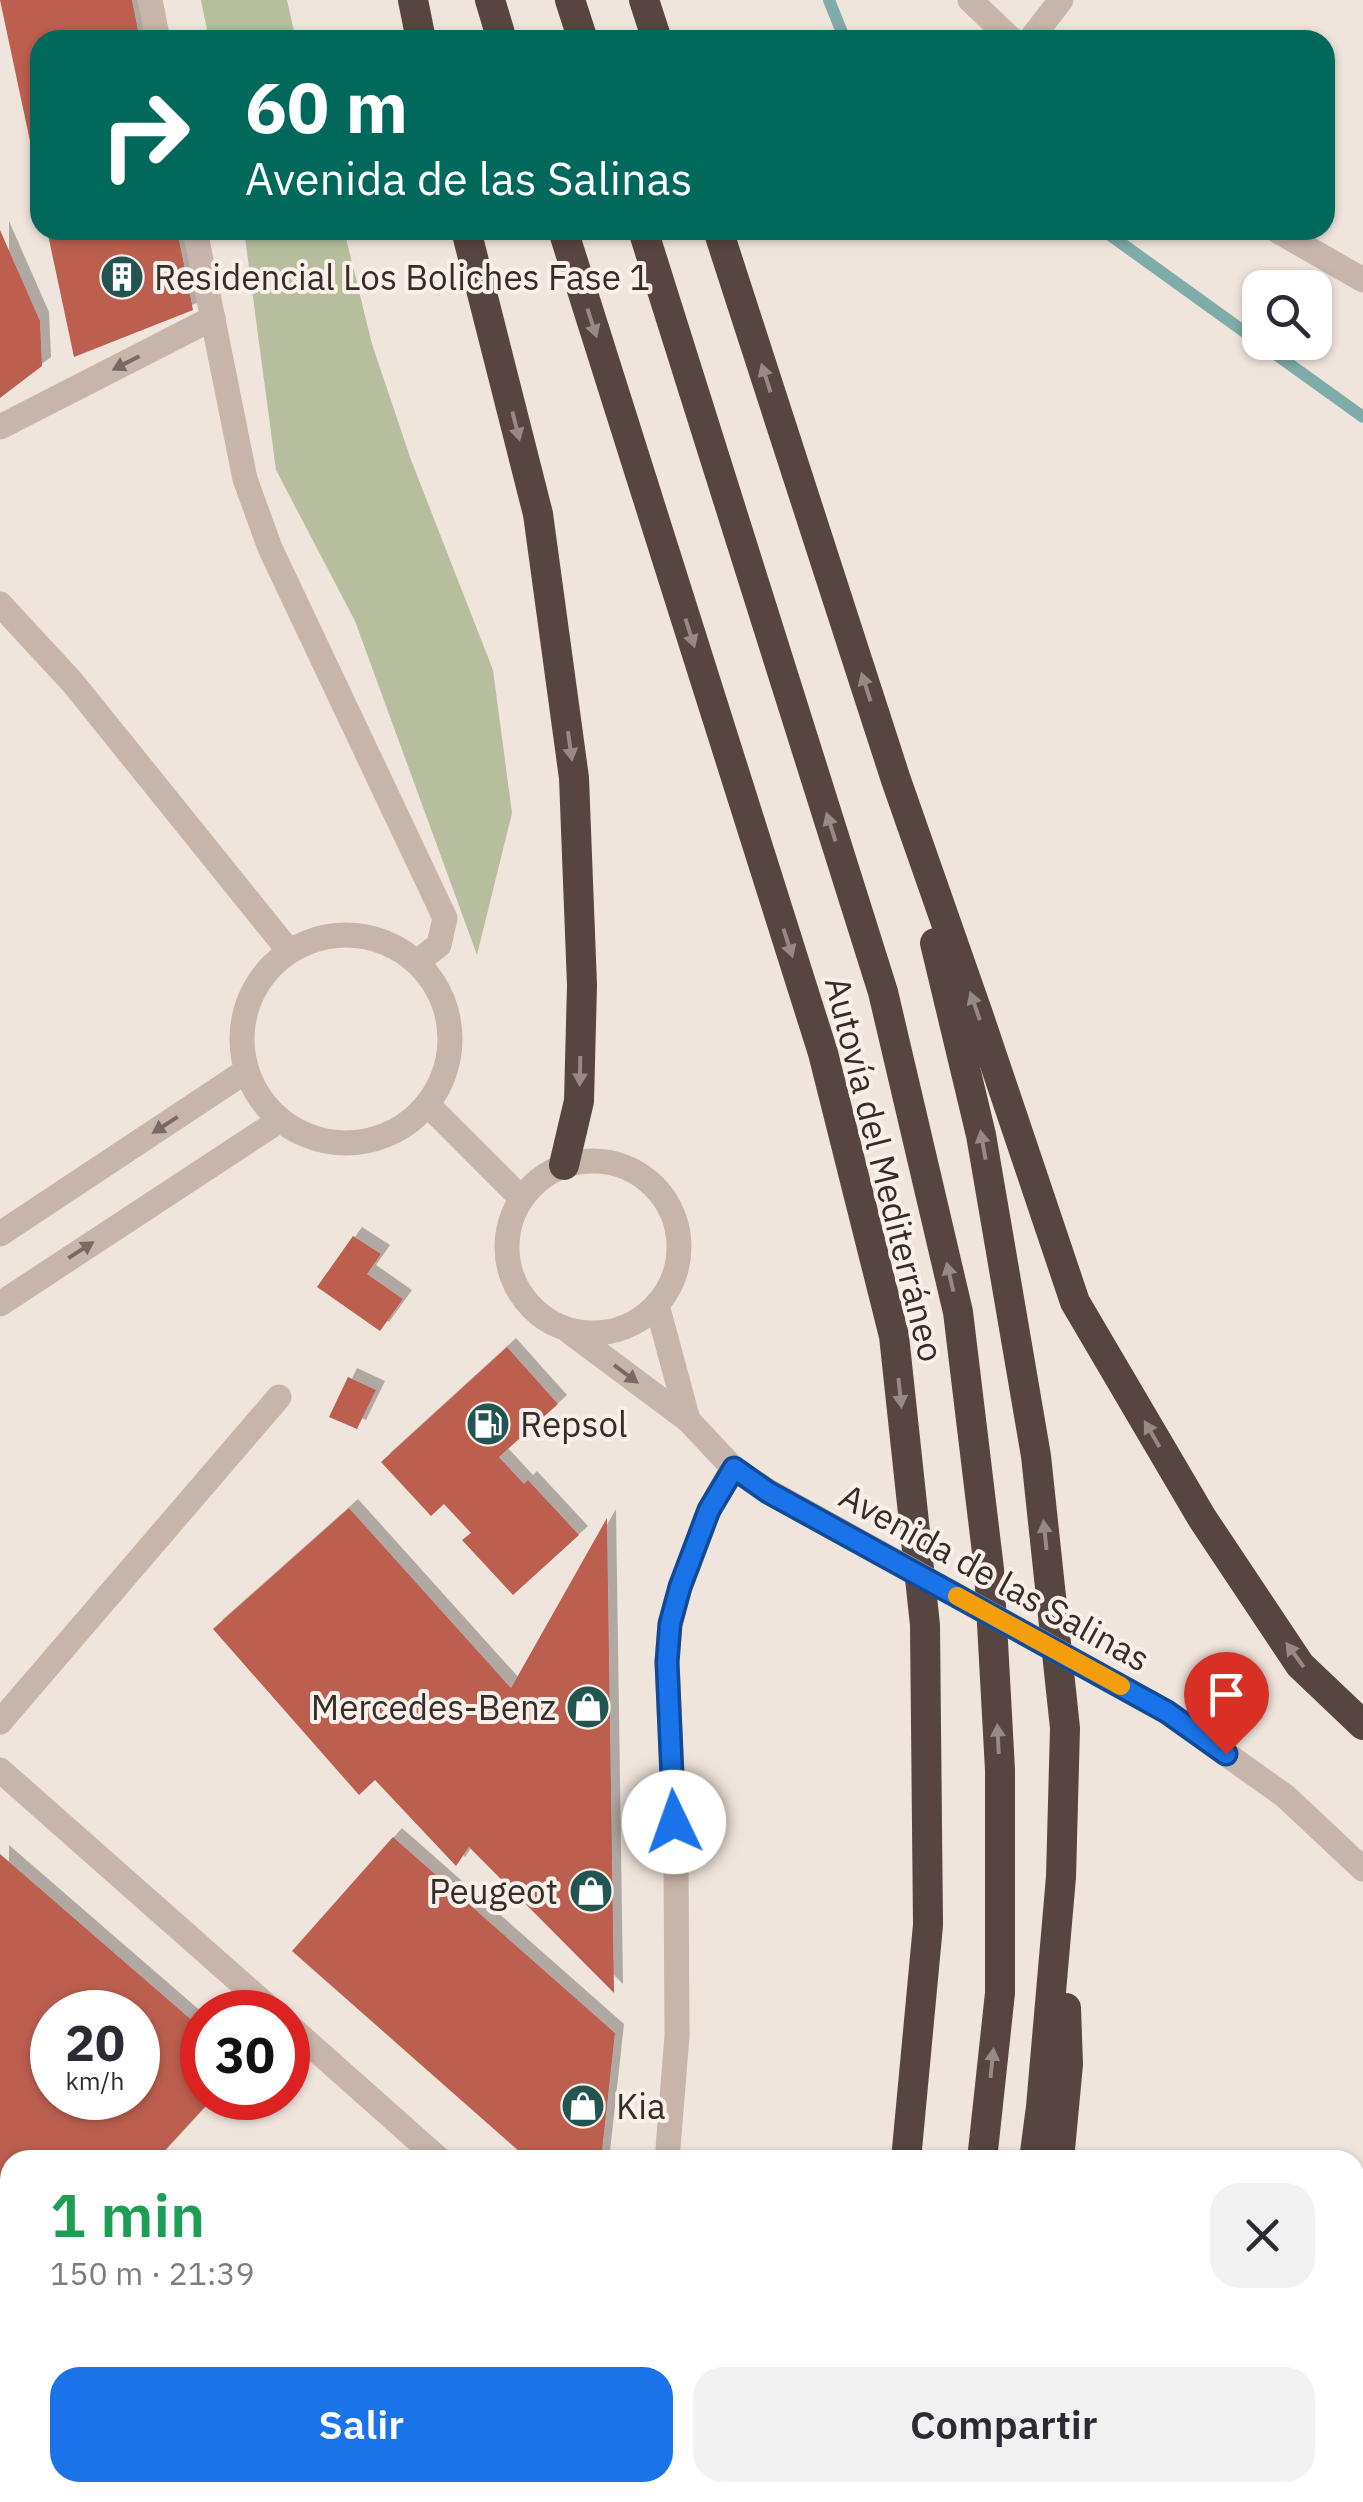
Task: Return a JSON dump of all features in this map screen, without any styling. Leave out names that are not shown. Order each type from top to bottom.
[{"type":"highway","points":[[413,0],[419,30]]},
{"type":"highway","points":[[490,0],[499,30]]},
{"type":"highway","points":[[570,0],[580,30]]},
{"type":"highway","points":[[644,0],[654,30]]},
{"type":"highway","points":[[469,240],[538,514],[574,778],[582,985],[579,1101],[564,1165]]},
{"type":"highway","name":"Autovía del Mediterráneo","points":[[565,240],[823,1053],[894,1336],[926,1625],[928,1925],[907,2150]]},
{"type":"highway","name":"Autovía del Mediterráneo","points":[[646,240],[883,992],[958,1312],[988,1569],[1000,1770],[1000,1993],[983,2150]]},
{"type":"highway","points":[[721,240],[896,780],[1075,1302],[1202,1518],[1300,1665],[1363,1725]]},
{"type":"highway","points":[[896,780],[981,1136],[1036,1456],[1066,1728],[1062,1877],[1068,2064],[1061,2150]]},
{"type":"highway","points":[[1035,2150],[1062,1877]]},
{"type":"street","points":[[150,0],[156,30]]},
{"type":"street","points":[[970,0],[1002,30]]},
{"type":"street","points":[[1038,30],[1062,0]]},
{"type":"street","points":[[197,240],[245,479],[270,548],[445,918],[439,944],[417,962]]},
{"type":"street","points":[[1293,240],[1363,280]]},
{"type":"street","points":[[0,427],[213,318]]},
{"type":"street","points":[[0,604],[73,683],[290,951]]},
{"type":"street","points":[[355,935],[388,944],[417,962],[441,990],[448,1017],[450,1050],[443,1078],[427,1104],[403,1127],[372,1139],[340,1143],[308,1136],[280,1120],[260,1098],[246,1071],[241,1037],[247,1003],[264,974],[290,951],[321,937],[355,935]]},
{"type":"street","points":[[0,1234],[246,1071]]},
{"type":"street","points":[[427,1104],[521,1198]]},
{"type":"street","points":[[0,1304],[280,1120]]},
{"type":"street","points":[[592,1161],[620,1164],[646,1178],[665,1199],[677,1225],[680,1253],[673,1281],[657,1305],[638,1320],[614,1330],[590,1333],[565,1328],[541,1316],[523,1298],[511,1274],[506,1248],[510,1222],[521,1198],[540,1178],[564,1165],[592,1161]]},
{"type":"street","name":"Avenida de las Salinas","points":[[657,1305],[688,1420]]},
{"type":"street","name":"Avenida de las Salinas","points":[[565,1328],[688,1420],[734,1468],[768,1492],[1167,1712],[1285,1796],[1363,1869]]},
{"type":"street","points":[[0,1722],[279,1396]]},
{"type":"street","points":[[667,2150],[677,2036],[676,1862],[667,1662],[670,1624],[704,1522],[734,1468]]},
{"type":"street","points":[[0,1770],[249,1990]]},
{"type":"street","points":[[310,2045],[429,2150]]},
{"type":"green space","points":[[201,0],[287,0],[294,30],[207,30]]},
{"type":"green space","points":[[245,240],[346,240],[372,344],[411,460],[493,670],[512,813],[477,955],[355,621],[276,470]]},
{"type":"building","points":[[0,0],[132,0],[138,30],[30,30],[30,141]]},
{"type":"building","points":[[0,230],[40,321],[42,366],[0,398]]},
{"type":"building","name":"Residencial Los Boliches Fase 1","points":[[49,240],[179,240],[193,310],[74,357]]},
{"type":"building","points":[[353,1236],[381,1254],[367,1274],[403,1299],[380,1331],[317,1287]]},
{"type":"building","points":[[507,1347],[558,1404],[499,1457],[524,1484],[528,1480],[579,1535],[513,1595],[462,1540],[471,1533],[444,1504],[431,1516],[381,1462]]},
{"type":"building","points":[[348,1377],[376,1390],[357,1429],[329,1417]]},
{"type":"building","points":[[349,1508],[511,1688],[607,1518],[614,1993],[469,1847],[456,1866],[375,1780],[359,1795],[213,1629]]},
{"type":"building","points":[[393,1837],[615,2033],[602,2150],[518,2150],[292,1951]]},
{"type":"building","points":[[0,1854],[157,1990],[30,1990],[30,2120],[160,2120],[160,1993],[180,2010],[180,2120],[193,2120],[165,2150],[0,2150]]},
{"type":"waterway","points":[[829,0],[841,30]]},
{"type":"waterway","points":[[1117,240],[1363,417]]},
{"type":"slow traffic","points":[[957,1596],[1121,1686]]},
{"type":"place","name":"Residencial Los Boliches Fase 1","points":[[122,277]]},
{"type":"place","name":"Repsol","points":[[488,1424]]},
{"type":"place","name":"Mercedes-Benz","points":[[588,1707]]},
{"type":"place","name":"Peugeot","points":[[591,1891]]},
{"type":"place","name":"Kia","points":[[583,2106]]},
{"type":"route","points":[[674,1822],[667,1662],[670,1624],[709,1510],[734,1468],[768,1492],[1167,1712],[1226,1754]]}]
